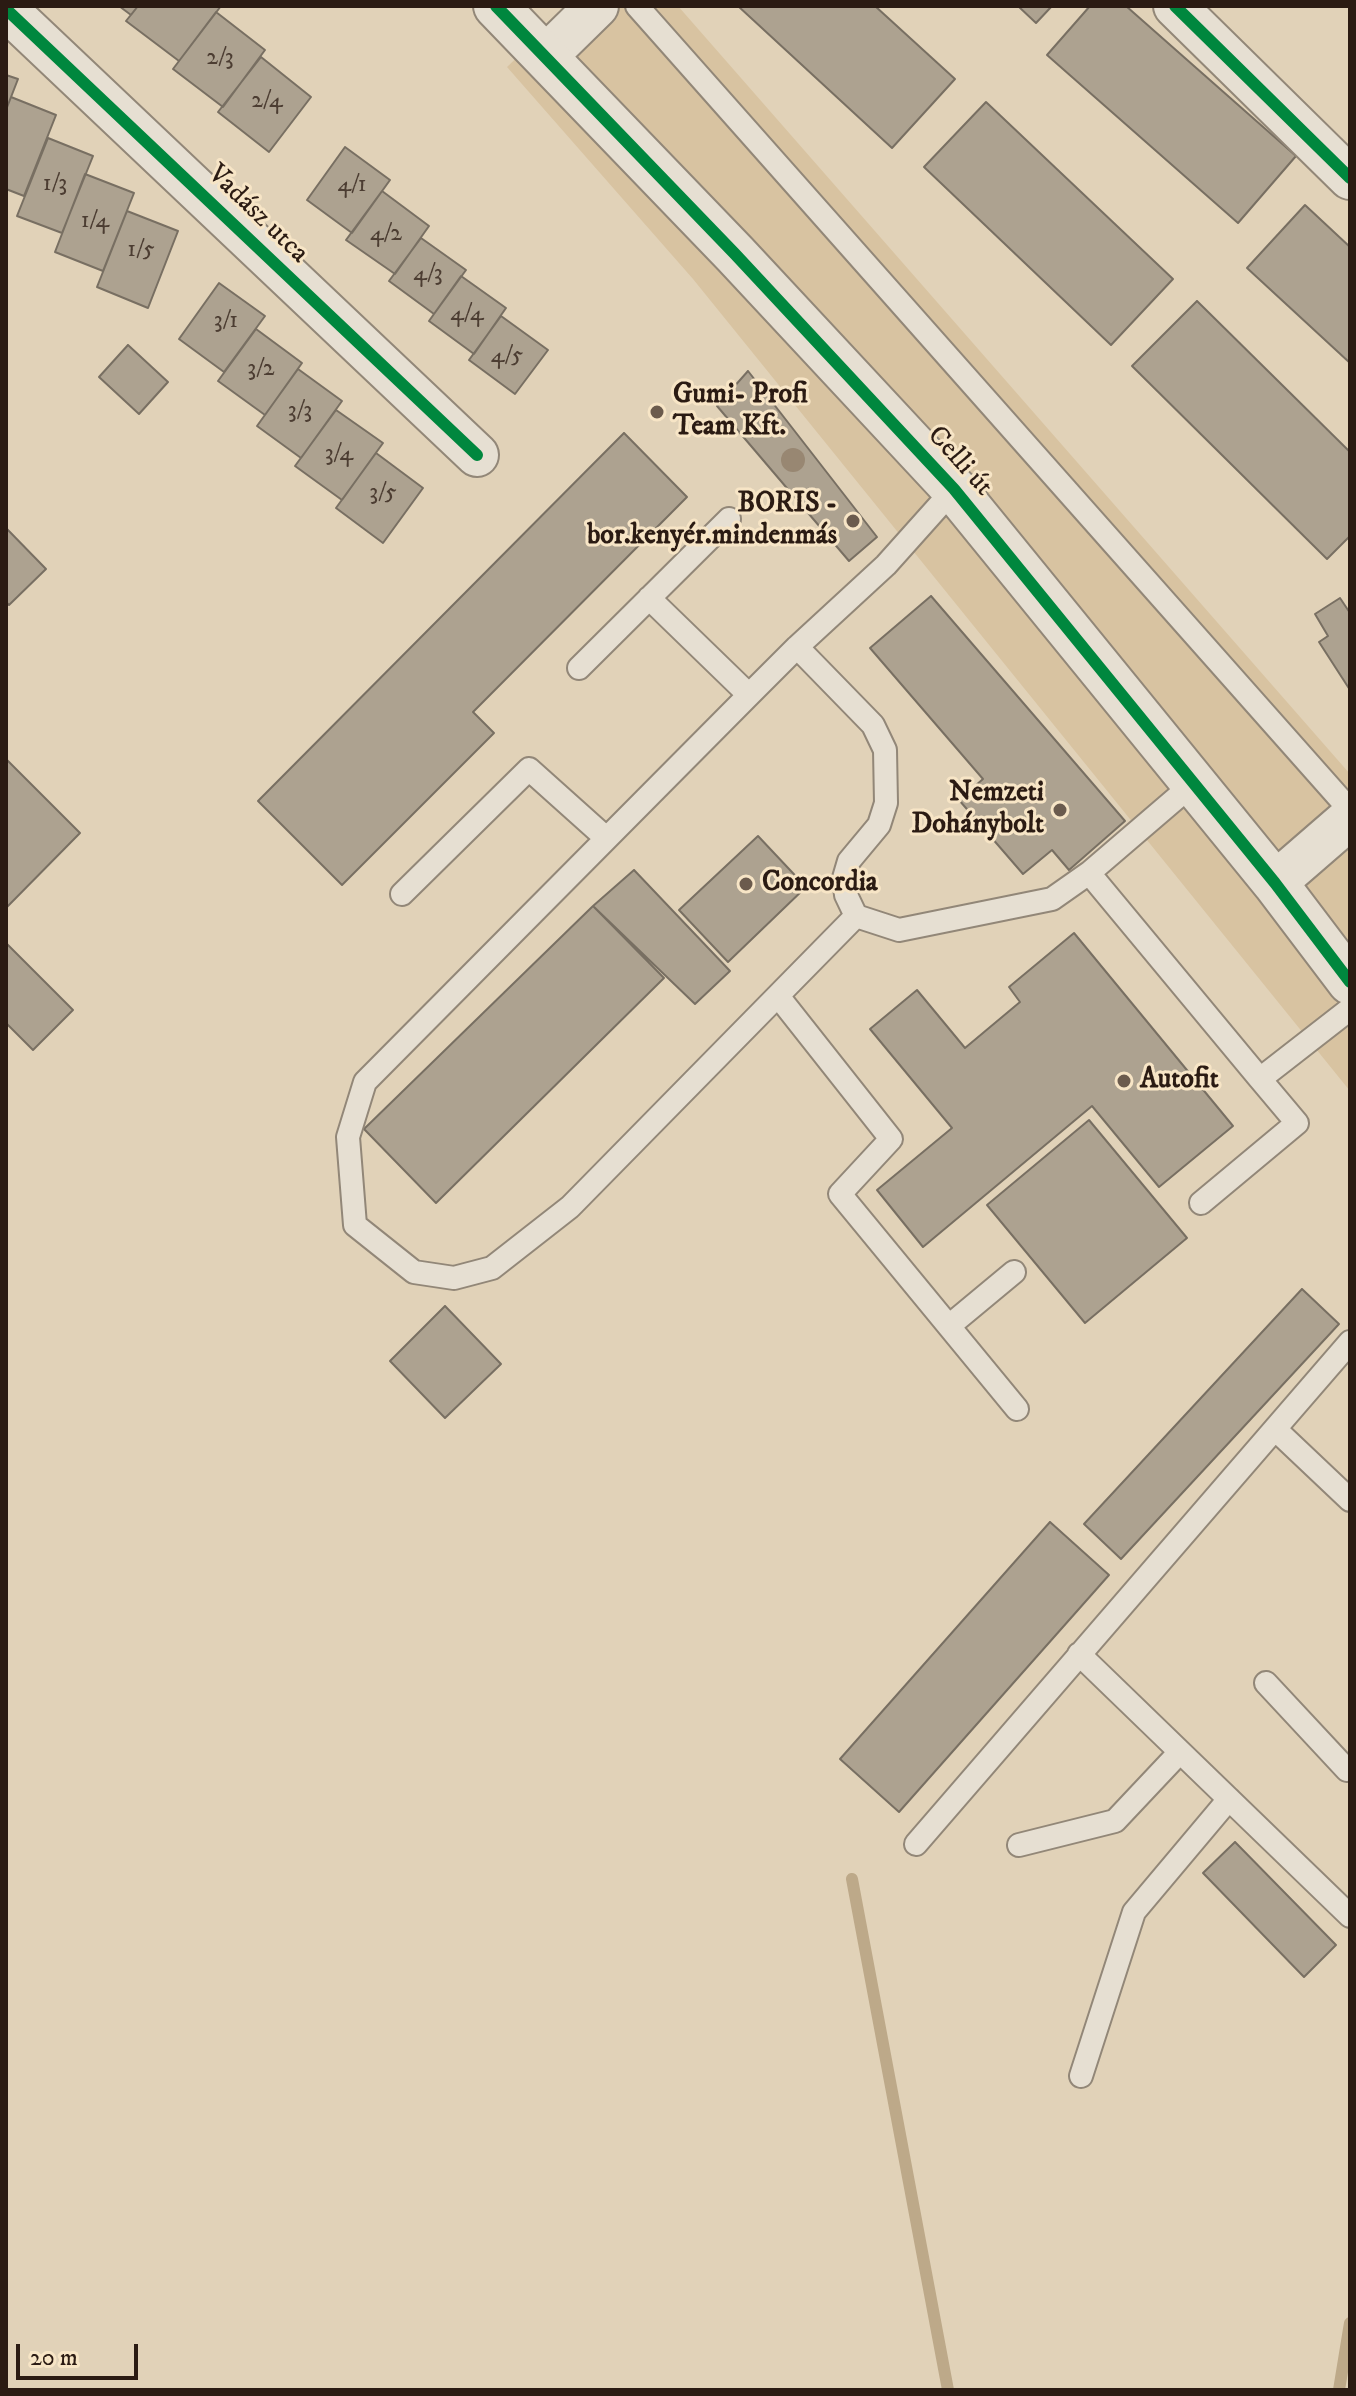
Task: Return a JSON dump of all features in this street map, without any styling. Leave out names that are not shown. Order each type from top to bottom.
[{"type":"street","name":"Celli út","points":[[496,6],[954,489],[1275,883],[1350,982]]},
{"type":"street","points":[[546,56],[597,6]]},
{"type":"street","points":[[1175,6],[1350,178]]},
{"type":"street","name":"Vadász utca","points":[[6,9],[477,455]]},
{"type":"street","points":[[1275,883],[1350,818]]},
{"type":"lane","points":[[637,6],[1350,810]]},
{"type":"lane","points":[[856,916],[570,1207],[492,1268],[454,1278],[414,1272],[355,1225],[348,1137],[365,1082],[797,647],[886,565],[954,489]]},
{"type":"lane","points":[[579,668],[729,519]]},
{"type":"lane","points":[[649,598],[749,695]]},
{"type":"lane","points":[[797,647],[873,725],[885,750],[886,803],[879,825],[849,861],[844,878],[846,895],[856,916],[899,930],[1052,899],[1089,873],[1194,783]]},
{"type":"lane","points":[[402,894],[529,769],[606,838]]},
{"type":"lane","points":[[1089,873],[1297,1123],[1201,1203]]},
{"type":"lane","points":[[778,996],[891,1139],[840,1194],[1017,1409]]},
{"type":"lane","points":[[1260,1079],[1350,1009]]},
{"type":"lane","points":[[949,1326],[1014,1272]]},
{"type":"lane","points":[[916,1844],[1350,1342]]},
{"type":"lane","points":[[1275,1429],[1350,1500]]},
{"type":"lane","points":[[1079,1654],[1350,1916]]},
{"type":"lane","points":[[1266,1683],[1347,1770],[1350,1767]]},
{"type":"lane","points":[[1019,1845],[1115,1821],[1180,1752]]},
{"type":"lane","points":[[1081,2076],[1134,1912],[1229,1799]]},
{"type":"shaded area","points":[[571,6],[678,6],[1350,774],[1350,1091],[693,279],[507,67]]},
{"type":"building","points":[[119,6],[138,6],[131,15]]},
{"type":"building","points":[[138,6],[221,6],[179,61],[126,21]]},
{"type":"building","points":[[738,6],[875,6],[955,79],[892,148]]},
{"type":"building","points":[[1018,6],[1052,6],[1036,23]]},
{"type":"building","points":[[1090,6],[1126,6],[1296,156],[1238,223],[1047,55]]},
{"type":"building","points":[[216,12],[265,50],[223,107],[173,69]]},
{"type":"building","points":[[261,57],[311,97],[269,152],[218,112]]},
{"type":"building","points":[[6,75],[18,79],[6,110]]},
{"type":"building","points":[[11,97],[56,115],[24,196],[6,189],[6,110]]},
{"type":"building","points":[[986,102],[1173,279],[1111,345],[924,167]]},
{"type":"building","points":[[48,138],[93,156],[62,233],[17,216]]},
{"type":"building","points":[[345,147],[390,180],[352,233],[307,200]]},
{"type":"building","points":[[85,174],[134,193],[103,271],[55,252]]},
{"type":"building","points":[[382,191],[429,226],[395,274],[346,240]]},
{"type":"building","points":[[1305,205],[1350,247],[1350,363],[1247,268]]},
{"type":"building","points":[[127,211],[178,231],[148,308],[97,287]]},
{"type":"building","points":[[421,238],[466,270],[434,314],[389,281]]},
{"type":"building","points":[[461,276],[506,308],[474,354],[429,321]]},
{"type":"building","points":[[219,283],[265,316],[224,372],[179,339]]},
{"type":"building","points":[[1197,301],[1350,452],[1350,536],[1327,559],[1132,366]]},
{"type":"building","points":[[501,316],[548,350],[515,394],[469,360]]},
{"type":"building","points":[[256,329],[302,363],[265,415],[218,381]]},
{"type":"building","points":[[128,345],[168,382],[139,414],[99,377]]},
{"type":"building","points":[[298,369],[342,401],[301,458],[257,426]]},
{"type":"building","points":[[748,371],[877,537],[849,561],[717,406]]},
{"type":"building","points":[[336,410],[383,443],[342,500],[295,466]]},
{"type":"building","points":[[624,433],[687,497],[473,712],[494,733],[342,885],[258,801]]},
{"type":"building","points":[[376,453],[423,488],[383,543],[336,508]]},
{"type":"building","points":[[6,528],[46,569],[9,605],[6,602]]},
{"type":"building","points":[[931,596],[1125,821],[1069,870],[1052,850],[1023,874],[959,800],[983,779],[870,648]]},
{"type":"building","points":[[1340,598],[1350,613],[1350,690],[1319,642],[1328,636],[1315,614]]},
{"type":"building","points":[[6,759],[80,833],[6,908]]},
{"type":"building","points":[[758,836],[806,887],[728,962],[679,910]]},
{"type":"building","points":[[634,870],[730,971],[695,1004],[593,906]]},
{"type":"building","points":[[593,906],[664,978],[436,1203],[364,1129]]},
{"type":"building","points":[[1074,933],[1233,1126],[1159,1187],[1092,1106],[923,1247],[877,1190],[952,1128],[870,1029],[917,990],[965,1048],[1020,1002],[1009,987]]},
{"type":"building","points":[[6,943],[73,1010],[33,1050],[6,1023]]},
{"type":"building","points":[[1089,1120],[1187,1238],[1085,1323],[987,1205]]},
{"type":"building","points":[[1302,1289],[1339,1324],[1121,1559],[1084,1524]]},
{"type":"building","points":[[445,1306],[501,1364],[445,1418],[390,1361]]},
{"type":"building","points":[[1050,1522],[1109,1575],[899,1812],[840,1759]]},
{"type":"building","points":[[1235,1842],[1336,1945],[1304,1977],[1203,1873]]},
{"type":"waterway","points":[[852,1879],[948,2390]]},
{"type":"waterway","points":[[1339,2390],[1350,2323]]},
{"type":"cycle path","points":[[496,6],[735,254],[954,489],[1275,883],[1350,982]]},
{"type":"cycle path","points":[[1175,6],[1350,178]]},
{"type":"cycle path","points":[[6,9],[477,455]]},
{"type":"place","name":"Gumi- Profi Team Kft.","points":[[657,412]]},
{"type":"place","name":"BORIS - bor.kenyér.mindenmás","points":[[853,521]]},
{"type":"place","name":"Nemzeti Dohánybolt","points":[[1060,810]]},
{"type":"place","name":"Concordia","points":[[746,884]]},
{"type":"place","name":"Autofit","points":[[1124,1081]]}]
